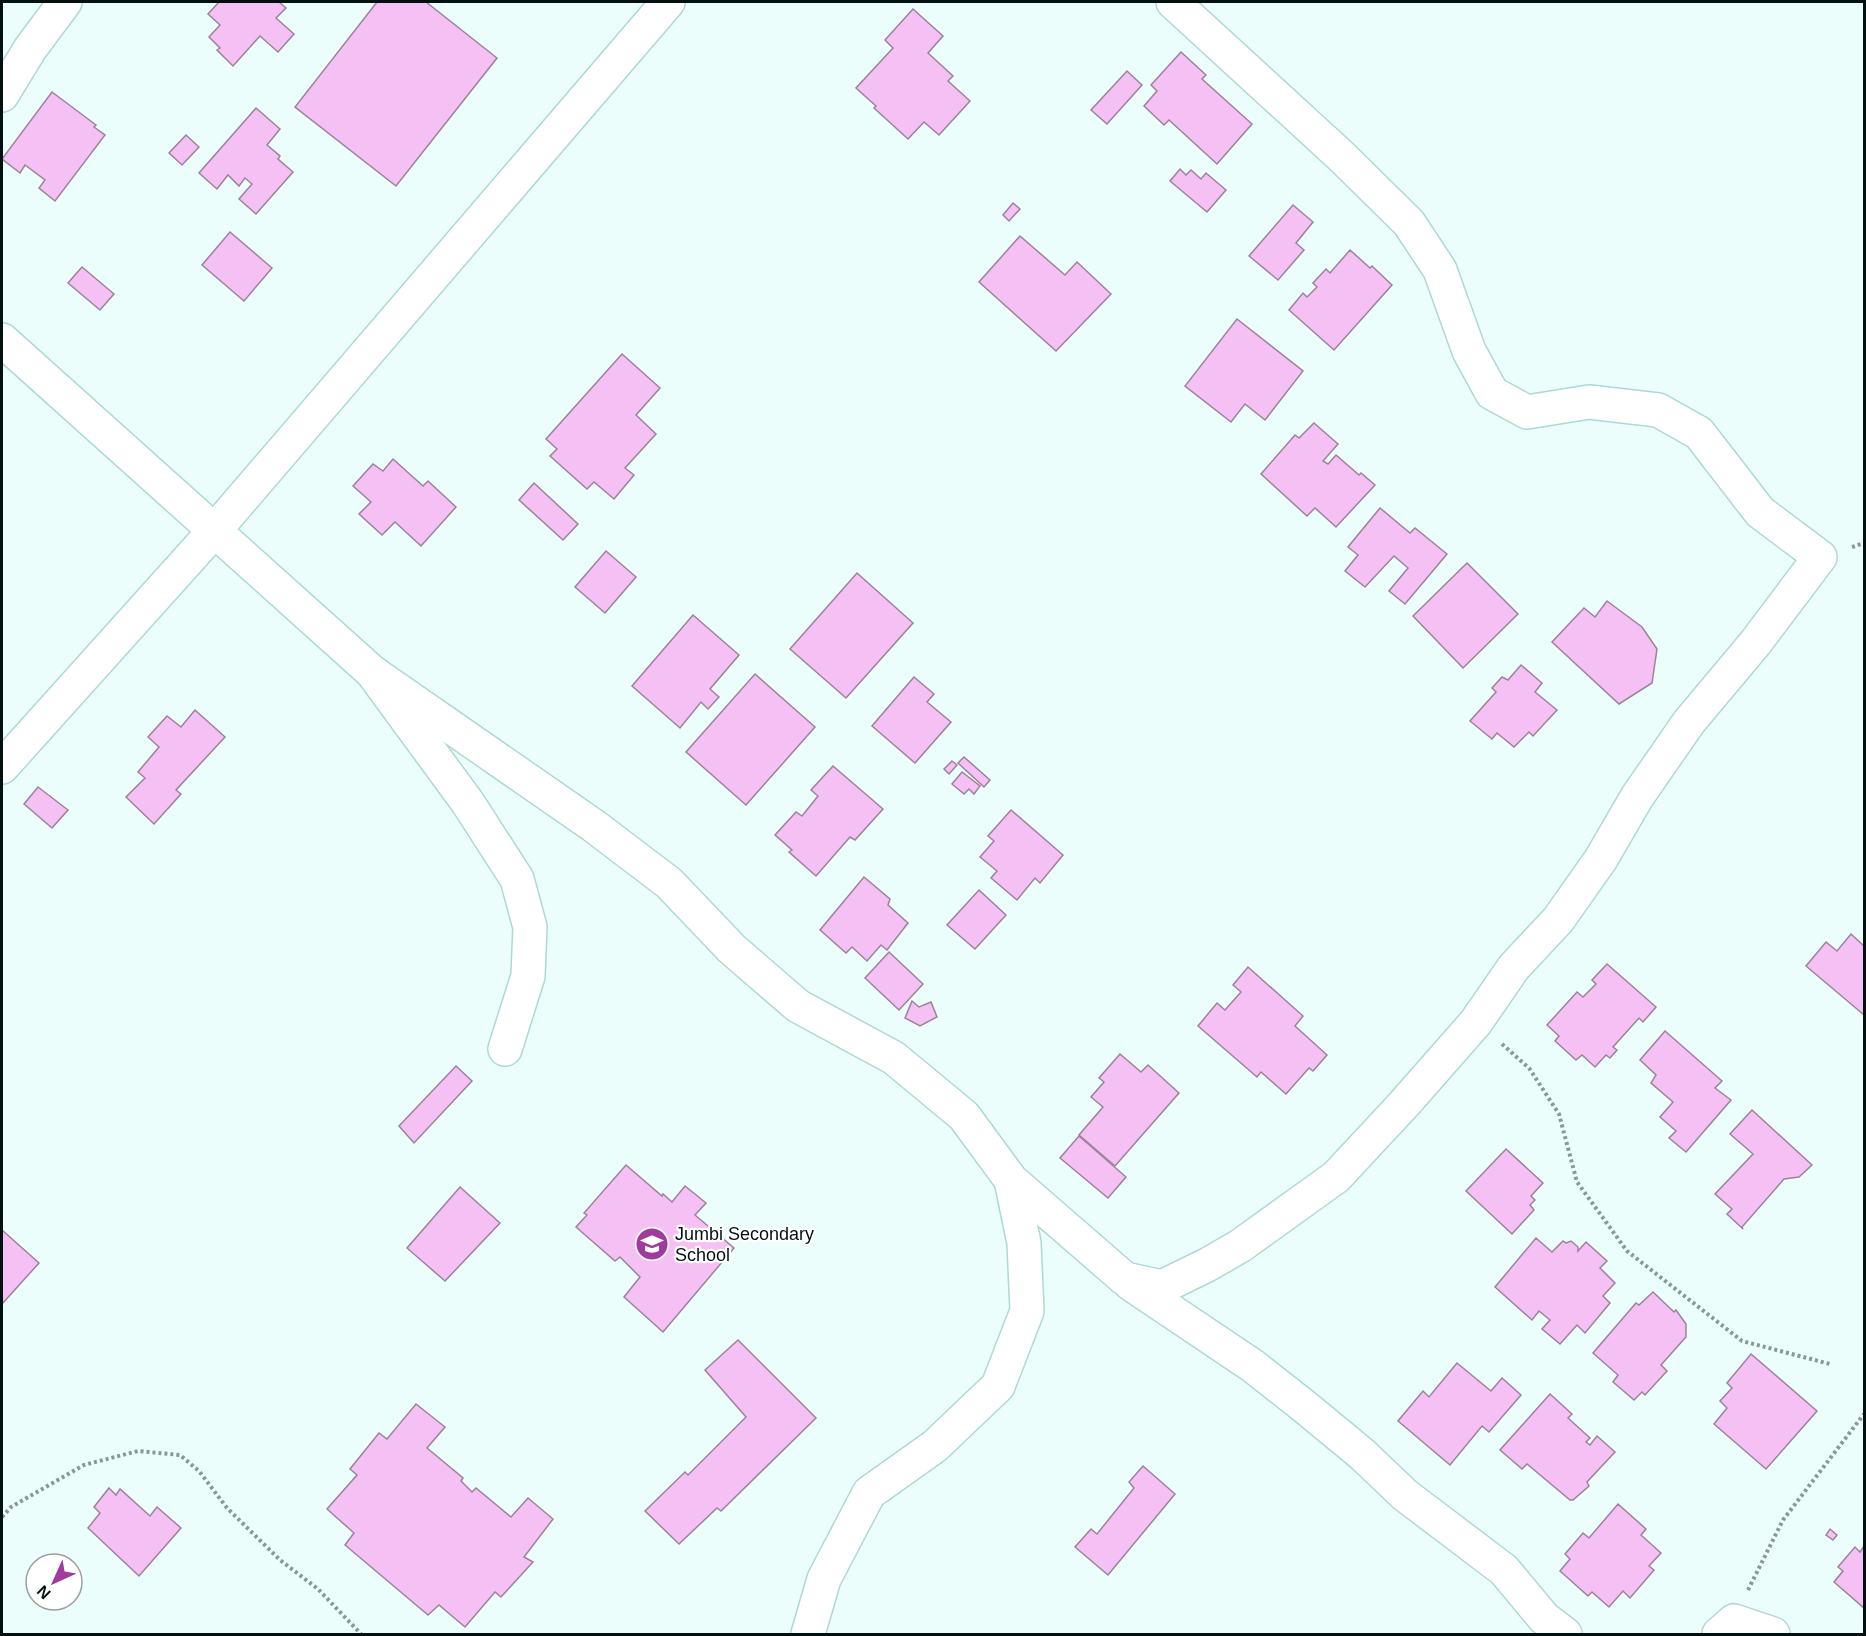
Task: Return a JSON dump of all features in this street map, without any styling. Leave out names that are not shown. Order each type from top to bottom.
[{"type":"street","points":[[2,95],[30,49],[65,2]]},
{"type":"street","points":[[2,767],[215,530],[668,2]]},
{"type":"street","points":[[1125,1279],[1162,1287],[1240,1246],[1336,1177],[1476,1022],[1514,967],[1558,920],[1595,868],[1637,797],[1689,722],[1756,642],[1820,557],[1760,512],[1699,433],[1658,410],[1590,402],[1527,412],[1492,393],[1469,351],[1440,270],[1409,223],[1341,156],[1173,2]]},
{"type":"street","points":[[2,340],[372,672],[594,826],[669,883],[732,949],[798,1006],[894,1058],[964,1116],[1011,1180],[1125,1279],[1253,1366],[1305,1407],[1362,1454],[1405,1495],[1504,1570],[1544,1618],[1565,1635]]},
{"type":"street","points":[[372,672],[468,803],[517,879],[530,927],[528,976],[506,1049]]},
{"type":"street","points":[[808,1635],[824,1579],[869,1493],[935,1446],[998,1386],[1027,1311],[1024,1243],[1011,1180]]},
{"type":"street","points":[[1726,1628],[1773,1635]]},
{"type":"path","points":[[1476,1022],[1529,1068],[1559,1114],[1577,1182],[1627,1251],[1742,1341],[1830,1364]]},
{"type":"path","points":[[1726,1628],[1783,1520],[1864,1414]]},
{"type":"path","points":[[2,1517],[11,1507],[84,1465],[138,1451],[180,1455],[199,1471],[227,1508],[280,1560],[318,1589],[361,1635]]},
{"type":"building","points":[[219,2],[279,2],[286,8],[276,18],[294,34],[278,52],[260,36],[233,66],[217,50],[220,48],[209,37],[220,25],[208,14]]},
{"type":"building","points":[[377,2],[426,2],[497,58],[396,186],[295,107]]},
{"type":"building","points":[[913,9],[943,36],[928,53],[953,76],[948,81],[970,101],[939,135],[924,122],[908,139],[856,88],[893,48],[885,40]]},
{"type":"building","points":[[1181,52],[1206,75],[1202,79],[1252,124],[1217,164],[1169,120],[1164,125],[1144,106],[1157,91],[1151,85]]},
{"type":"building","points":[[1127,71],[1142,85],[1107,124],[1091,110]]},
{"type":"building","points":[[52,92],[96,125],[94,127],[105,135],[55,201],[39,188],[45,180],[25,165],[20,173],[2,159]]},
{"type":"building","points":[[256,108],[280,129],[267,145],[293,172],[256,214],[239,199],[252,184],[245,178],[239,186],[228,175],[217,189],[199,173]]},
{"type":"building","points":[[186,135],[199,147],[182,165],[169,153]]},
{"type":"building","points":[[1180,169],[1186,175],[1191,170],[1201,179],[1206,173],[1226,190],[1207,212],[1170,181]]},
{"type":"building","points":[[1013,203],[1020,209],[1009,221],[1003,215]]},
{"type":"building","points":[[1293,205],[1313,222],[1296,243],[1304,250],[1278,280],[1249,256]]},
{"type":"building","points":[[230,232],[272,268],[244,301],[202,265]]},
{"type":"building","points":[[1020,236],[1065,275],[1077,262],[1111,294],[1056,351],[979,282]]},
{"type":"building","points":[[1350,250],[1392,285],[1334,350],[1289,310],[1303,293],[1307,297],[1317,287],[1313,283],[1326,269],[1330,273]]},
{"type":"building","points":[[82,267],[114,294],[100,310],[68,283]]},
{"type":"building","points":[[1237,319],[1303,371],[1265,420],[1245,404],[1231,422],[1185,386]]},
{"type":"building","points":[[622,354],[660,388],[636,415],[656,434],[625,468],[634,475],[614,499],[594,482],[587,489],[550,456],[557,449],[546,439]]},
{"type":"building","points":[[1314,423],[1338,444],[1323,461],[1328,464],[1336,455],[1359,475],[1361,473],[1375,485],[1336,527],[1315,508],[1307,516],[1261,474],[1295,435],[1299,438]]},
{"type":"building","points":[[393,459],[423,486],[428,481],[456,507],[421,546],[395,522],[382,535],[359,514],[371,502],[353,486],[373,464],[383,471]]},
{"type":"building","points":[[534,483],[578,524],[563,540],[519,500]]},
{"type":"building","points":[[1380,508],[1410,533],[1415,528],[1447,554],[1405,604],[1389,591],[1408,568],[1394,556],[1365,587],[1345,571],[1358,555],[1348,547]]},
{"type":"building","points":[[606,551],[636,577],[605,613],[575,587]]},
{"type":"building","points":[[1467,563],[1518,614],[1463,668],[1413,616]]},
{"type":"building","points":[[857,573],[913,623],[846,698],[790,649]]},
{"type":"building","points":[[1607,601],[1642,627],[1657,649],[1652,683],[1619,704],[1552,642],[1584,608],[1595,617]]},
{"type":"building","points":[[693,615],[739,655],[710,689],[719,697],[708,709],[701,702],[680,728],[632,686]]},
{"type":"building","points":[[1521,665],[1542,683],[1535,692],[1557,710],[1533,736],[1529,732],[1514,747],[1497,733],[1492,739],[1470,721],[1496,692],[1492,688],[1502,677],[1508,680]]},
{"type":"building","points":[[755,674],[815,727],[746,805],[686,752]]},
{"type":"building","points":[[914,677],[934,694],[927,702],[951,722],[915,763],[872,726]]},
{"type":"building","points":[[195,710],[225,737],[176,790],[181,794],[154,824],[126,797],[145,778],[138,772],[159,747],[148,737],[167,716],[181,727]]},
{"type":"building","points":[[964,757],[990,780],[984,787],[958,763]]},
{"type":"building","points":[[952,761],[957,765],[949,774],[944,769]]},
{"type":"building","points":[[833,766],[883,809],[855,840],[850,837],[816,876],[789,852],[792,850],[775,835],[796,812],[802,816],[818,796],[811,790]]},
{"type":"building","points":[[962,772],[980,786],[974,794],[969,789],[964,794],[952,784]]},
{"type":"building","points":[[38,787],[68,810],[52,828],[24,804]]},
{"type":"building","points":[[1011,810],[1063,855],[1040,883],[1035,878],[1017,900],[991,878],[997,871],[980,857],[994,841],[988,836]]},
{"type":"building","points":[[864,877],[890,899],[888,905],[908,923],[887,950],[881,945],[867,961],[852,947],[846,953],[820,930]]},
{"type":"building","points":[[979,890],[1006,915],[975,949],[947,925]]},
{"type":"building","points":[[1851,934],[1864,946],[1864,1015],[1806,966],[1826,942],[1837,951]]},
{"type":"building","points":[[889,952],[923,984],[899,1010],[865,978]]},
{"type":"building","points":[[1607,964],[1656,1007],[1643,1022],[1639,1018],[1613,1047],[1617,1050],[1610,1058],[1606,1055],[1595,1067],[1582,1055],[1576,1060],[1555,1041],[1559,1036],[1547,1025],[1577,992],[1583,997],[1596,984],[1592,980]]},
{"type":"building","points":[[1248,967],[1303,1016],[1295,1026],[1327,1055],[1313,1071],[1309,1068],[1286,1094],[1261,1072],[1257,1077],[1198,1026],[1217,1003],[1225,1010],[1241,992],[1233,985]]},
{"type":"building","points":[[912,1001],[919,1007],[931,1002],[937,1017],[920,1026],[905,1018]]},
{"type":"building","points":[[1665,1031],[1722,1081],[1715,1088],[1731,1100],[1686,1152],[1669,1138],[1676,1131],[1660,1117],[1673,1102],[1651,1083],[1656,1075],[1640,1060]]},
{"type":"building","points":[[1120,1054],[1141,1072],[1148,1065],[1179,1093],[1115,1166],[1079,1135],[1103,1107],[1091,1097],[1104,1082],[1099,1078]]},
{"type":"building","points":[[456,1066],[472,1081],[414,1143],[399,1126]]},
{"type":"building","points":[[1752,1110],[1812,1165],[1799,1177],[1784,1179],[1742,1227],[1743,1229],[1727,1214],[1732,1209],[1715,1194],[1753,1154],[1730,1134]]},
{"type":"building","points":[[1079,1136],[1126,1177],[1108,1198],[1060,1158]]},
{"type":"building","points":[[1506,1149],[1543,1183],[1531,1196],[1535,1200],[1530,1205],[1534,1210],[1512,1234],[1466,1191]]},
{"type":"building","points":[[626,1165],[672,1202],[685,1186],[706,1203],[695,1215],[734,1248],[663,1332],[624,1297],[640,1277],[620,1257],[615,1261],[576,1227],[587,1215],[584,1213]]},
{"type":"building","points":[[460,1187],[500,1223],[445,1281],[407,1248]]},
{"type":"building","points":[[2,1230],[39,1263],[2,1304]]},
{"type":"building","points":[[1536,1238],[1552,1252],[1563,1241],[1566,1243],[1571,1241],[1578,1247],[1578,1251],[1586,1242],[1607,1261],[1600,1268],[1615,1283],[1603,1296],[1610,1303],[1585,1333],[1577,1325],[1560,1344],[1542,1329],[1550,1320],[1539,1311],[1532,1320],[1495,1287]]},
{"type":"building","points":[[1653,1292],[1674,1312],[1676,1310],[1686,1324],[1686,1337],[1661,1365],[1667,1371],[1645,1395],[1642,1392],[1634,1400],[1613,1382],[1618,1375],[1593,1353],[1636,1303],[1639,1305]]},
{"type":"building","points":[[738,1340],[816,1418],[721,1511],[717,1508],[679,1544],[645,1511],[685,1472],[688,1475],[746,1417],[705,1370]]},
{"type":"building","points":[[1751,1354],[1817,1411],[1766,1469],[1714,1424],[1727,1408],[1720,1401],[1732,1388],[1727,1383]]},
{"type":"building","points":[[1457,1363],[1491,1391],[1502,1378],[1521,1395],[1489,1432],[1482,1426],[1450,1465],[1398,1421],[1423,1391],[1429,1397]]},
{"type":"building","points":[[1550,1394],[1572,1414],[1568,1418],[1590,1438],[1586,1442],[1590,1445],[1597,1436],[1615,1452],[1587,1482],[1589,1486],[1573,1500],[1570,1500],[1527,1464],[1522,1469],[1500,1450]]},
{"type":"building","points":[[416,1404],[445,1427],[427,1448],[463,1478],[461,1481],[472,1492],[476,1488],[511,1517],[528,1498],[553,1519],[524,1557],[533,1562],[501,1597],[495,1592],[465,1627],[439,1605],[428,1615],[345,1545],[354,1533],[327,1509],[357,1475],[350,1469],[379,1433],[387,1439]]},
{"type":"building","points":[[1143,1466],[1175,1494],[1108,1575],[1075,1547],[1091,1529],[1097,1534],[1134,1488],[1129,1482]]},
{"type":"building","points":[[109,1488],[116,1495],[120,1489],[150,1516],[157,1507],[181,1528],[139,1576],[88,1528],[100,1513],[94,1507]]},
{"type":"building","points":[[1618,1504],[1646,1529],[1641,1535],[1661,1553],[1649,1566],[1654,1570],[1630,1598],[1623,1591],[1609,1607],[1592,1592],[1588,1596],[1560,1571],[1570,1559],[1565,1554],[1583,1533],[1589,1538]]},
{"type":"building","points":[[1830,1529],[1837,1535],[1833,1540],[1826,1535]]},
{"type":"building","points":[[1864,1546],[1864,1608],[1834,1582],[1843,1571],[1838,1567],[1855,1547],[1860,1552]]},
{"type":"place","name":"Jumbi Secondary School","points":[[652,1244]]}]
